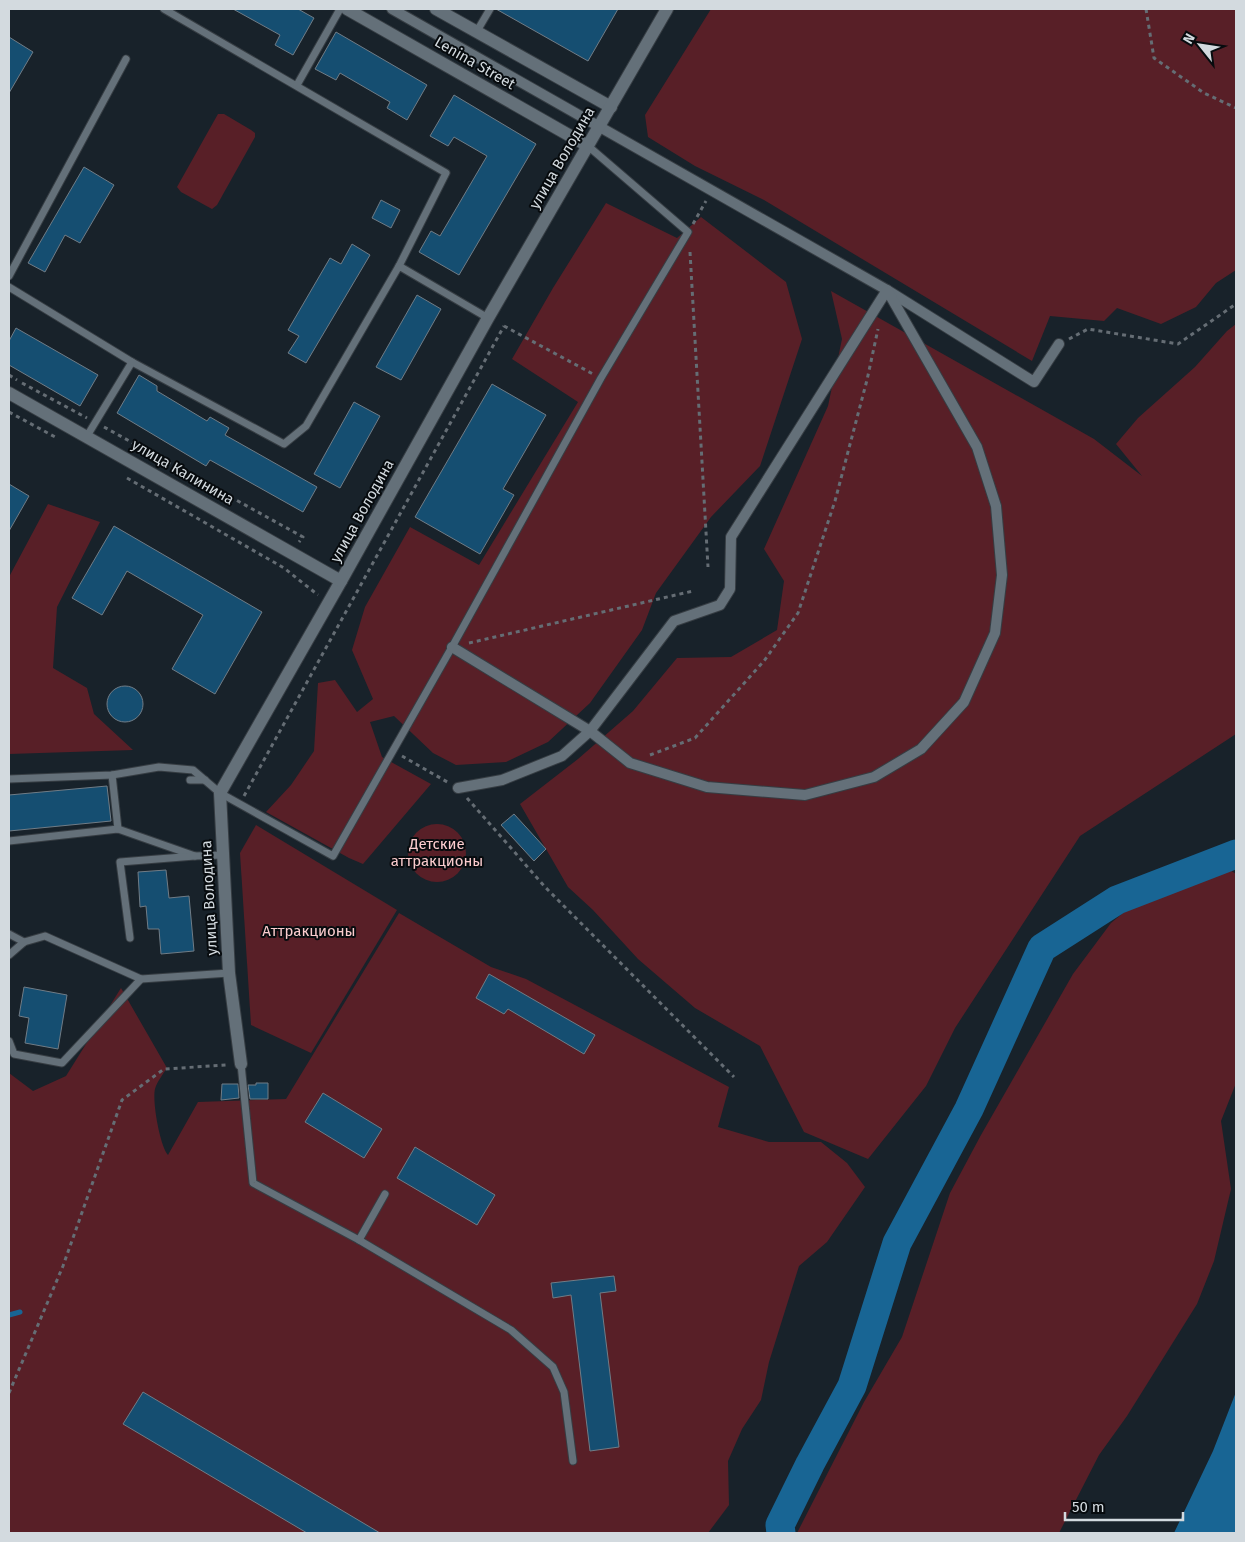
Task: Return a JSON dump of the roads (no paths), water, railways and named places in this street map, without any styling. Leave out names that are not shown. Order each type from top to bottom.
[{"type":"street","name":"Lenina Street","points":[[347,9],[588,146]]},
{"type":"street","points":[[392,9],[887,290],[1034,382],[1059,344]]},
{"type":"street","name":"Lenina Street","points":[[436,9],[610,107]]},
{"type":"street","name":"улица Володина","points":[[240,1064],[229,973],[220,794],[329,604],[488,318],[667,9]]},
{"type":"street","points":[[458,788],[502,780],[562,756],[590,732],[674,621],[720,605],[730,588],[731,537],[887,290]]},
{"type":"street","points":[[452,647],[590,732],[630,763],[707,787],[805,795],[874,777],[920,749],[964,702],[995,633],[1002,575],[996,506],[977,447],[887,290]]},
{"type":"street","name":"улица Калинина","points":[[9,393],[341,581]]},
{"type":"lane","points":[[9,287],[132,362],[284,444],[306,426],[399,266],[446,173],[164,9]]},
{"type":"lane","points":[[296,85],[340,9]]},
{"type":"lane","points":[[477,31],[490,9]]},
{"type":"lane","points":[[9,276],[126,59]]},
{"type":"lane","points":[[9,779],[112,775],[159,768],[193,770],[220,794],[333,856],[452,647],[601,378],[688,232],[588,146]]},
{"type":"lane","points":[[399,266],[488,318]]},
{"type":"lane","points":[[87,436],[132,362]]},
{"type":"lane","points":[[112,775],[118,829]]},
{"type":"lane","points":[[190,780],[205,780]]},
{"type":"lane","points":[[9,841],[118,829],[195,856]]},
{"type":"lane","points":[[130,938],[120,862],[223,855]]},
{"type":"lane","points":[[9,934],[24,942]]},
{"type":"lane","points":[[9,956],[24,942],[45,936],[141,979],[229,973]]},
{"type":"lane","points":[[9,1041],[14,1054],[62,1063],[141,979]]},
{"type":"lane","points":[[240,1064],[253,1184],[359,1240],[511,1330],[553,1367],[564,1392],[573,1461]]},
{"type":"lane","points":[[359,1240],[385,1194]]},
{"type":"water","points":[[1236,1392],[1236,1533],[1174,1533],[1213,1451]]},
{"type":"waterway","points":[[781,1533],[780,1525],[852,1386],[897,1243],[969,1109],[1042,948],[1117,900],[1236,854]]},
{"type":"waterway","points":[[9,1315],[20,1312]]},
{"type":"park label","name":"Детские аттракционы","points":[[437,852]]},
{"type":"park label","name":"Аттракционы","points":[[309,931]]}]
